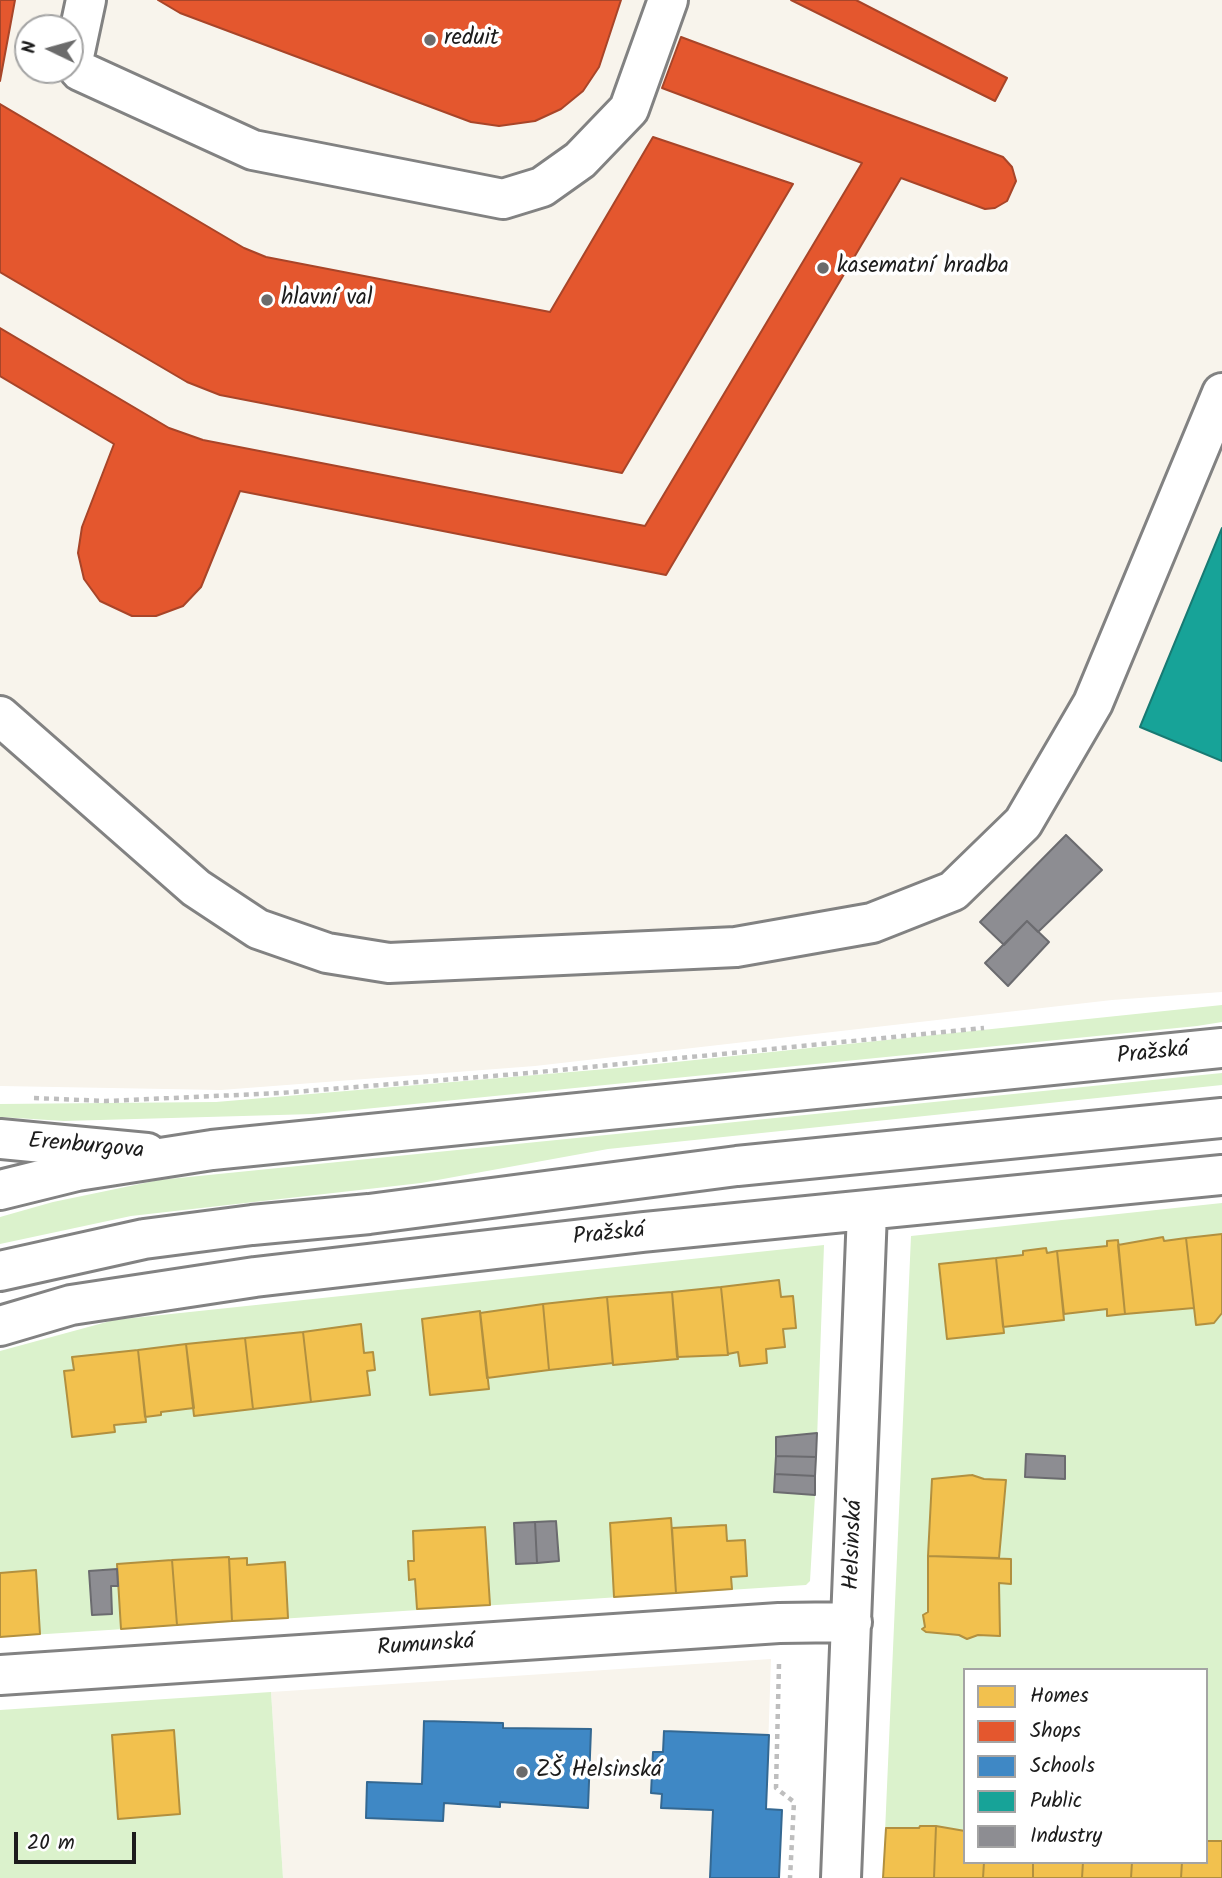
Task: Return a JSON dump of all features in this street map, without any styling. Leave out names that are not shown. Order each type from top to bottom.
[{"type":"street","points":[[86,0],[74,46],[73,61],[79,71],[253,150],[503,199],[542,187],[580,160],[629,110],[668,0]]},
{"type":"street","points":[[0,716],[196,888],[258,929],[327,953],[389,963],[736,947],[872,923],[953,891],[1023,822],[1093,703],[1222,393]]},
{"type":"street","points":[[1166,1054],[1222,1038]]},
{"type":"street","name":"Pražská","points":[[0,1190],[77,1171],[173,1156],[1222,1048]]},
{"type":"street","points":[[0,1271],[144,1239],[252,1225],[369,1214],[737,1166],[1222,1118]]},
{"type":"street","name":"Erenburgova","points":[[0,1139],[173,1156]]},
{"type":"street","name":"Pražská","points":[[0,1326],[71,1305],[169,1288],[643,1232],[1222,1175]]},
{"type":"street","name":"Helsinská","points":[[841,1878],[867,1212]]},
{"type":"street","name":"Rumunská","points":[[0,1675],[779,1623],[852,1622]]},
{"type":"path","points":[[27,1098],[106,1101],[281,1093],[529,1073],[935,1032]]},
{"type":"path","points":[[779,1623],[776,1788],[794,1802],[790,1878]]},
{"type":"shaded area","points":[[0,0],[1222,0],[1222,992],[1112,1000],[535,1066],[221,1090],[0,1086]]},
{"type":"shaded area","name":"ZŠ Helsinská","points":[[771,1659],[766,1809],[782,1810],[779,1878],[283,1878],[271,1692]]},
{"type":"green space","points":[[1222,1005],[1222,1022],[1197,1026],[314,1114],[64,1121],[0,1117],[0,1104],[216,1102],[618,1068]]},
{"type":"green space","points":[[1222,1073],[1222,1085],[608,1149],[421,1183],[131,1216],[0,1244],[0,1217],[53,1202],[159,1180]]},
{"type":"green space","points":[[1222,1203],[1222,1878],[883,1878],[911,1236]]},
{"type":"green space","points":[[824,1245],[815,1495],[810,1581],[806,1585],[0,1637],[0,1351],[114,1320]]},
{"type":"green space","points":[[271,1692],[283,1878],[0,1878],[0,1710]]},
{"type":"building: Homes","points":[[1222,1234],[1222,1313],[1214,1323],[1196,1325],[1186,1238]]},
{"type":"building: Homes","points":[[1163,1237],[1164,1241],[1186,1238],[1194,1308],[1125,1314],[1118,1245]]},
{"type":"building: Homes","points":[[1118,1240],[1125,1314],[1107,1316],[1107,1309],[1064,1314],[1057,1251],[1107,1246],[1107,1241]]},
{"type":"building: Homes","points":[[1046,1248],[1047,1253],[1057,1251],[1064,1320],[1003,1327],[996,1258],[1023,1255],[1023,1251]]},
{"type":"building: Homes","points":[[996,1258],[1004,1333],[947,1339],[939,1264]]},
{"type":"building: Homes","points":[[779,1280],[781,1297],[793,1296],[796,1328],[783,1329],[785,1347],[766,1349],[767,1363],[740,1366],[738,1352],[728,1354],[721,1287]]},
{"type":"building: Homes","points":[[721,1287],[728,1355],[677,1357],[672,1292]]},
{"type":"building: Homes","points":[[672,1292],[678,1359],[613,1365],[607,1297]]},
{"type":"building: Homes","points":[[607,1297],[613,1363],[549,1370],[543,1304]]},
{"type":"building: Homes","points":[[543,1304],[549,1370],[487,1378],[480,1313]]},
{"type":"building: Homes","points":[[480,1311],[489,1389],[430,1395],[422,1319]]},
{"type":"building: Homes","points":[[361,1324],[364,1353],[373,1352],[375,1370],[367,1371],[370,1395],[311,1402],[303,1332]]},
{"type":"building: Homes","points":[[303,1332],[311,1402],[253,1409],[245,1338]]},
{"type":"building: Homes","points":[[245,1338],[253,1409],[194,1416],[186,1344]]},
{"type":"building: Homes","points":[[186,1344],[194,1408],[145,1417],[138,1350]]},
{"type":"building: Homes","points":[[138,1350],[146,1422],[114,1425],[115,1432],[72,1437],[64,1371],[74,1370],[72,1357]]},
{"type":"building: Homes","points":[[972,1475],[984,1479],[1006,1480],[999,1558],[928,1556],[932,1479]]},
{"type":"building: Homes","points":[[671,1518],[676,1593],[614,1597],[610,1523]]},
{"type":"building: Homes","points":[[726,1525],[727,1541],[745,1540],[747,1576],[731,1577],[732,1589],[676,1593],[672,1528]]},
{"type":"building: Homes","points":[[485,1527],[490,1605],[417,1609],[415,1579],[409,1580],[408,1561],[414,1561],[413,1531]]},
{"type":"building: Homes","points":[[928,1556],[1011,1559],[1011,1584],[999,1583],[1000,1636],[978,1635],[967,1639],[959,1635],[926,1632],[922,1629],[925,1627],[923,1615],[928,1612]]},
{"type":"building: Homes","points":[[229,1557],[232,1621],[177,1625],[172,1560]]},
{"type":"building: Homes","points":[[247,1558],[247,1565],[285,1562],[288,1618],[232,1621],[229,1559]]},
{"type":"building: Homes","points":[[172,1560],[177,1625],[121,1629],[117,1564]]},
{"type":"building: Homes","points":[[36,1570],[40,1634],[0,1637],[0,1573]]},
{"type":"building: Homes","points":[[174,1730],[180,1814],[118,1819],[112,1735]]},
{"type":"building: Homes","points":[[936,1826],[934,1878],[883,1878],[886,1828]]},
{"type":"building: Homes","points":[[936,1826],[963,1831],[963,1864],[984,1864],[983,1878],[934,1878]]},
{"type":"building: Homes","points":[[1208,1841],[1222,1841],[1222,1878],[1181,1878],[1182,1864],[1208,1864]]},
{"type":"building: Homes","points":[[984,1864],[1033,1864],[1033,1878],[983,1878]]},
{"type":"building: Homes","points":[[1033,1864],[1083,1864],[1082,1878],[1033,1878]]},
{"type":"building: Homes","points":[[1083,1864],[1132,1864],[1131,1878],[1082,1878]]},
{"type":"building: Homes","points":[[1132,1864],[1182,1864],[1181,1878],[1131,1878]]},
{"type":"building: Shops","points":[[0,0],[15,0],[0,81]]},
{"type":"building: Shops","name":"reduit","points":[[158,0],[621,0],[599,67],[583,91],[561,109],[535,121],[499,126],[471,122],[180,13]]},
{"type":"building: Shops","points":[[791,0],[856,0],[1007,78],[995,101]]},
{"type":"building: Shops","name":"kasematní hradba","points":[[681,37],[1003,157],[1012,167],[1016,181],[1007,201],[995,208],[985,209],[901,178],[666,575],[240,491],[201,587],[183,606],[156,616],[132,616],[100,601],[84,579],[78,553],[82,527],[114,444],[0,376],[0,328],[169,428],[203,440],[645,526],[862,163],[662,88]]},
{"type":"building: Shops","name":"hlavní val","points":[[0,104],[244,248],[266,257],[550,312],[653,137],[793,184],[622,473],[220,395],[187,382],[0,272]]},
{"type":"building: Schools","points":[[424,1721],[503,1723],[503,1728],[591,1729],[588,1808],[500,1802],[500,1807],[444,1803],[443,1821],[366,1818],[367,1782],[422,1784]]},
{"type":"building: Schools","points":[[664,1731],[769,1735],[766,1809],[782,1810],[779,1878],[710,1878],[713,1810],[661,1808],[662,1794],[651,1793],[653,1752],[663,1752]]},
{"type":"building: Public","points":[[1222,528],[1222,761],[1140,727]]},
{"type":"building: Industry","points":[[1066,835],[1102,870],[1038,932],[1027,921],[1004,945],[980,922]]},
{"type":"building: Industry","points":[[1027,921],[1049,942],[1008,986],[985,963]]},
{"type":"building: Industry","points":[[817,1433],[816,1457],[776,1456],[776,1437]]},
{"type":"building: Industry","points":[[1026,1454],[1065,1456],[1065,1479],[1025,1477]]},
{"type":"building: Industry","points":[[776,1456],[816,1457],[815,1476],[775,1474]]},
{"type":"building: Industry","points":[[775,1474],[815,1476],[815,1495],[774,1492]]},
{"type":"building: Industry","points":[[556,1521],[559,1561],[537,1563],[535,1522]]},
{"type":"building: Industry","points":[[535,1522],[537,1563],[516,1564],[514,1523]]},
{"type":"building: Industry","points":[[117,1569],[118,1586],[111,1586],[112,1614],[92,1615],[89,1571]]},
{"type":"place","name":"reduit","points":[[430,40]]},
{"type":"place","name":"kasematní hradba","points":[[823,268]]},
{"type":"place","name":"hlavní val","points":[[267,300]]},
{"type":"place","name":"ZŠ Helsinská","points":[[522,1772]]}]
